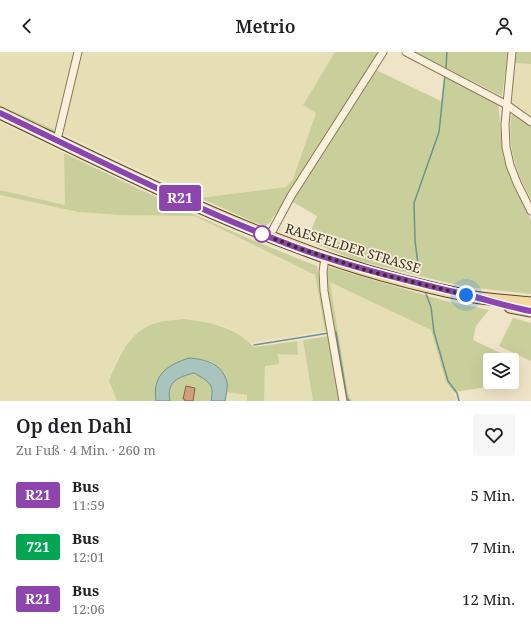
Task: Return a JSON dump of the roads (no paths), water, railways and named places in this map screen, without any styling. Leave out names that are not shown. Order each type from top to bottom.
[{"type":"main road","name":"RAESFELDER STRASSE","points":[[0,113],[207,210],[269,237],[372,272],[475,297],[531,303]]},
{"type":"main road","points":[[475,297],[502,305],[531,311]]},
{"type":"street","points":[[57,140],[78,52]]},
{"type":"street","points":[[269,237],[287,203],[382,52]]},
{"type":"street","points":[[406,52],[507,105],[531,122]]},
{"type":"street","points":[[512,52],[505,135],[508,156],[517,183],[531,211]]},
{"type":"street","points":[[325,257],[323,272],[324,291],[343,401]]},
{"type":"water","points":[[189,358],[207,361],[221,371],[227,382],[225,401],[211,401],[211,387],[207,381],[194,373],[183,376],[174,381],[170,389],[170,401],[156,401],[156,384],[163,372],[174,364]]},
{"type":"waterway","points":[[446,68],[447,52]]},
{"type":"waterway","points":[[419,273],[415,240],[414,203],[439,132],[445,75]]},
{"type":"waterway","points":[[426,294],[431,307],[434,332],[448,381],[457,393],[459,401]]},
{"type":"waterway","points":[[336,332],[347,398],[349,401]]},
{"type":"waterway","points":[[254,345],[329,333]]}]
